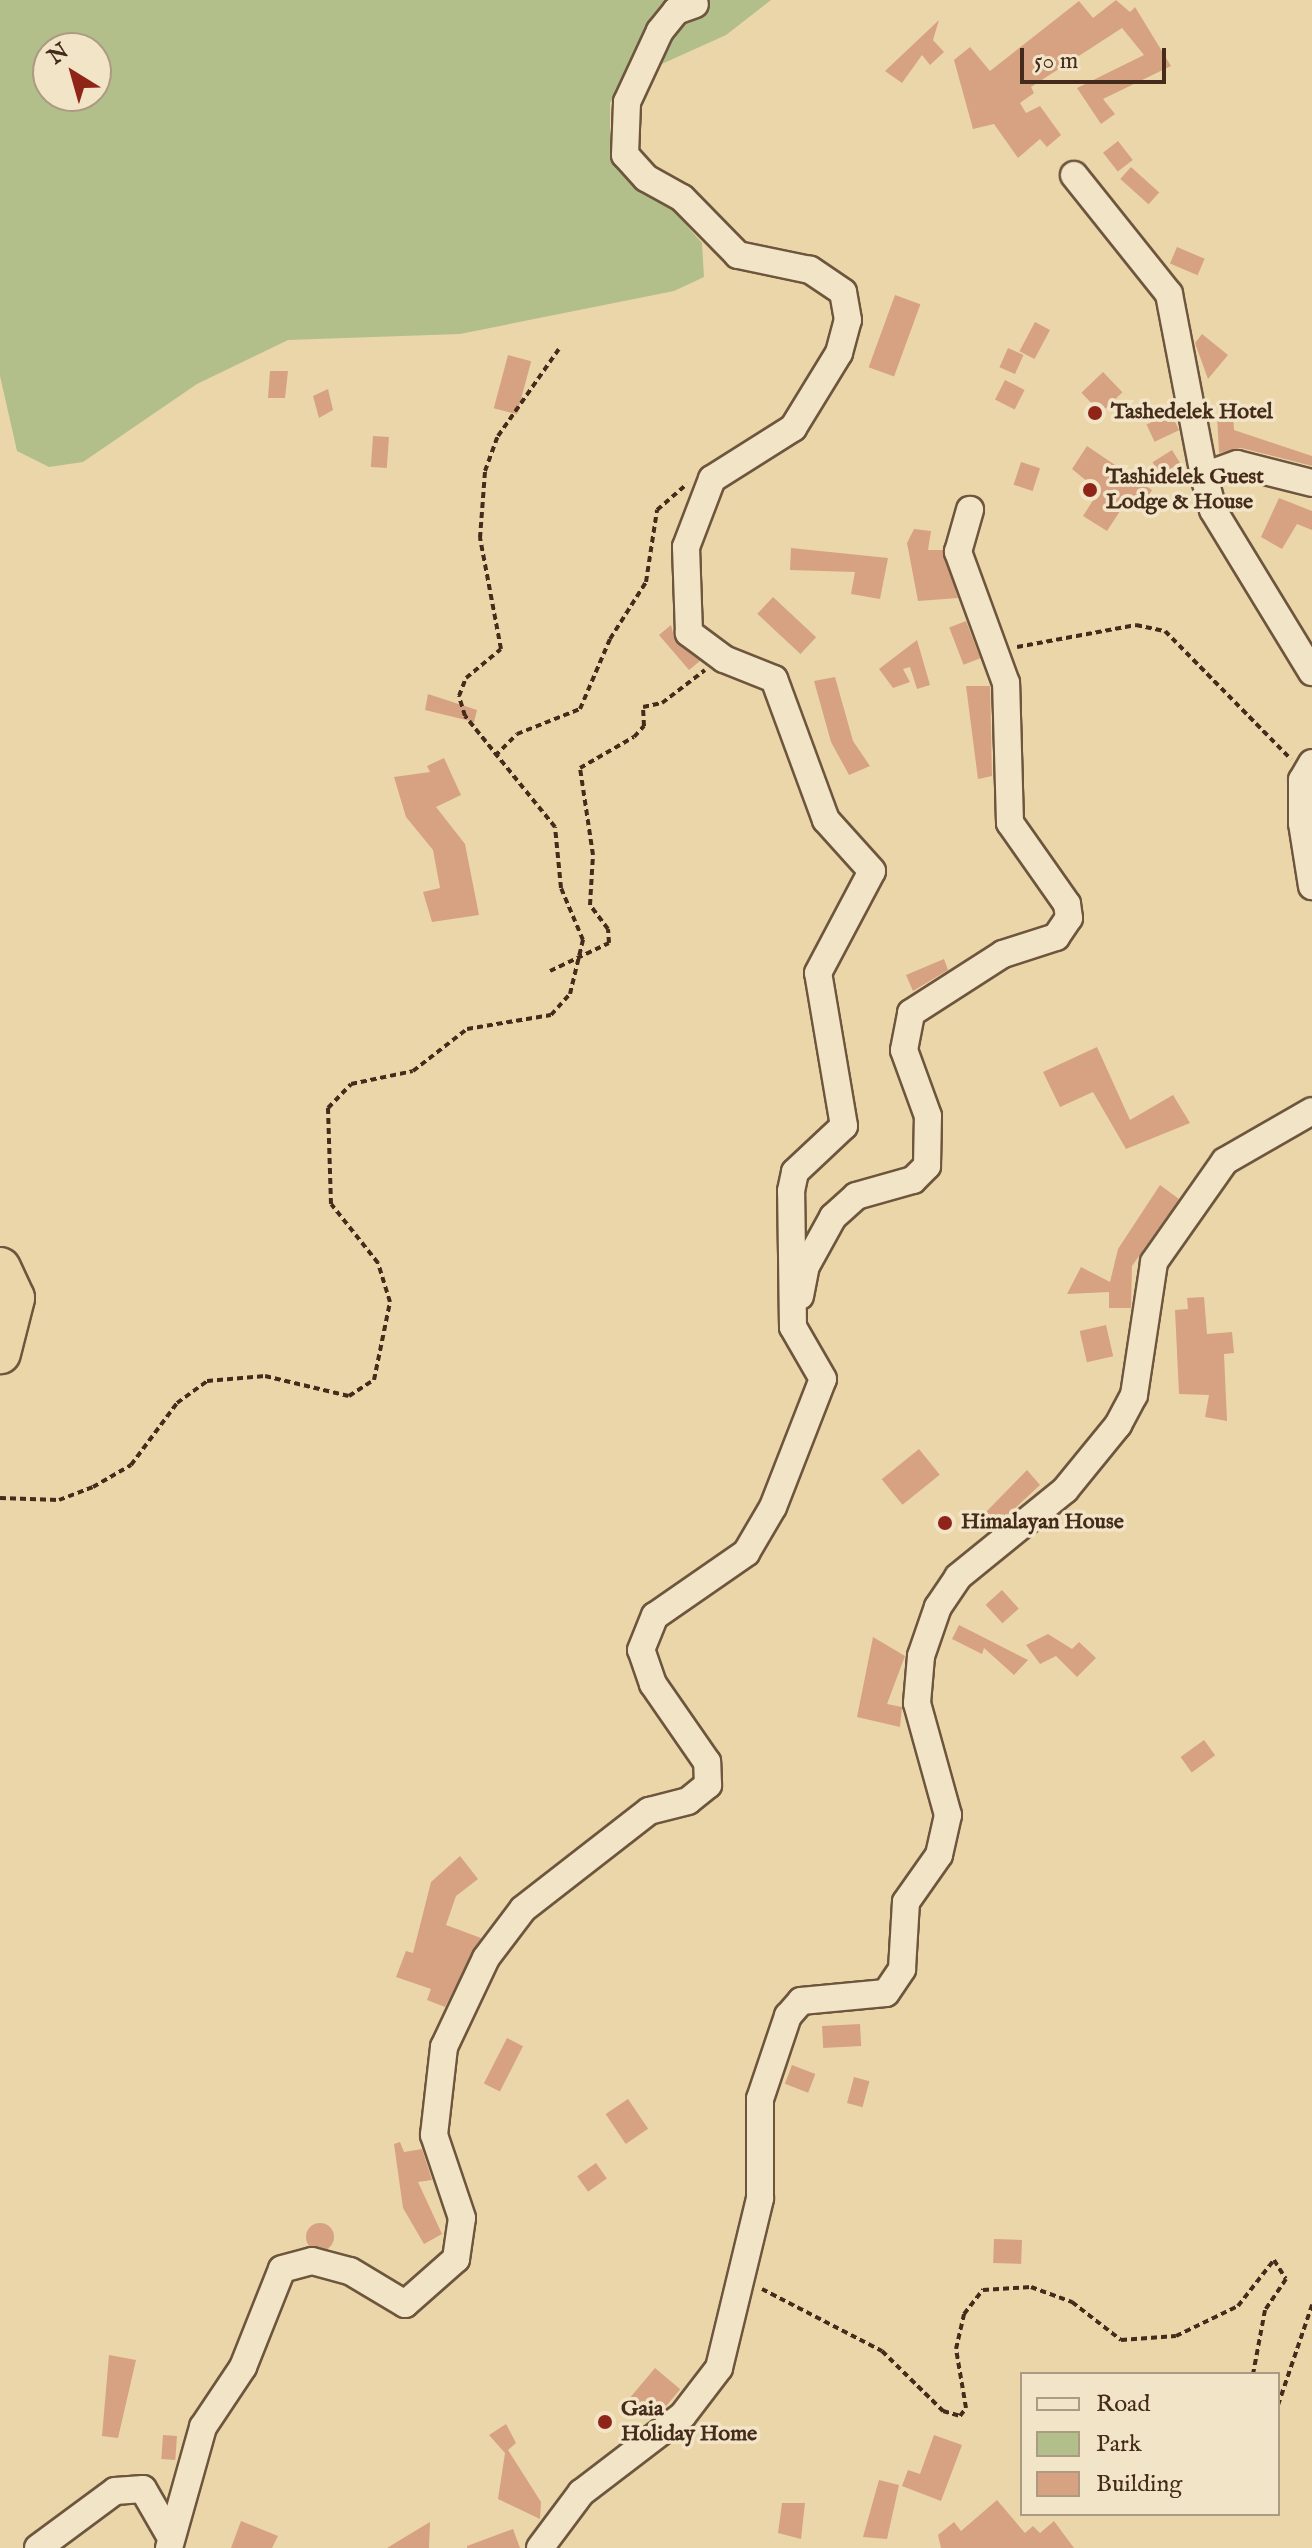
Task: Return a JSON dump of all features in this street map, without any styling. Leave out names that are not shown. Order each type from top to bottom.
[{"type":"highway","points":[[0,1268],[14,1298],[0,1353]]},
{"type":"street","points":[[695,4],[676,11],[660,31],[627,102],[625,155],[646,178],[682,198],[738,255],[810,270],[843,292],[848,320],[839,353],[793,428],[712,479],[696,509],[685,597],[695,643],[774,679],[826,820],[872,871],[818,973],[844,1126],[795,1172],[791,1191],[793,1327],[813,1356]]},
{"type":"street","points":[[1074,175],[1169,294],[1213,510],[1312,672]]},
{"type":"street","points":[[1204,476],[1237,464],[1312,483]]},
{"type":"street","points":[[170,2542],[203,2427],[243,2367],[282,2269],[312,2261],[350,2271],[405,2304],[456,2259],[462,2218],[434,2135],[444,2047],[486,1958],[523,1909],[649,1811],[688,1801],[708,1785],[707,1762],[653,1684],[641,1650],[655,1616],[753,1541],[823,1379],[813,1356],[800,1300],[806,1266],[833,1217],[856,1196],[913,1180],[932,1149],[904,1050],[911,1013],[1003,954],[1056,937],[1069,918],[1067,904],[1010,823],[1010,716],[995,651],[958,552],[970,510]]},
{"type":"street","points":[[1311,764],[1302,823],[1312,886]]},
{"type":"street","points":[[540,2548],[581,2493],[667,2429],[706,2385],[732,2333],[760,2198],[760,2099],[788,2016],[801,2001],[886,1993],[902,1969],[906,1902],[939,1855],[948,1815],[917,1703],[921,1656],[938,1607],[958,1577],[1065,1490],[1118,1425],[1134,1395],[1154,1262],[1225,1161],[1312,1111]]},
{"type":"street","points":[[38,2548],[115,2491],[143,2489],[170,2542]]},
{"type":"path","points":[[0,1498],[59,1500],[93,1487],[131,1465],[177,1403],[207,1381],[265,1376],[349,1396],[374,1380],[390,1302],[378,1263],[331,1204],[328,1108],[351,1084],[413,1071],[467,1029],[551,1015],[564,1005],[580,961],[581,927],[561,888],[555,827],[495,756],[459,696],[466,678],[501,649],[480,538],[485,471],[498,436],[559,349]]},
{"type":"path","points":[[495,756],[517,734],[580,709],[610,639],[646,582],[657,510],[691,482]]},
{"type":"path","points":[[995,651],[1136,625],[1165,631],[1268,742],[1311,764]]},
{"type":"path","points":[[550,971],[580,961],[609,943],[608,929],[590,905],[592,847],[580,768],[634,737],[644,726],[643,707],[700,676],[712,661],[695,643]]},
{"type":"path","points":[[742,2277],[882,2351],[943,2411],[960,2416],[966,2408],[956,2349],[964,2314],[983,2290],[1031,2287],[1072,2302],[1121,2340],[1176,2336],[1238,2306],[1274,2260],[1286,2279],[1265,2310],[1253,2372]]},
{"type":"path","points":[[1280,2399],[1312,2305]]},
{"type":"green space","points":[[0,0],[771,0],[726,35],[633,77],[610,103],[610,138],[702,243],[704,277],[674,291],[460,334],[288,340],[197,384],[83,462],[49,467],[17,451],[0,376]]},
{"type":"building","points":[[1116,0],[1130,12],[1135,7],[1171,66],[1103,99],[1115,114],[1101,124],[1077,88],[1144,55],[1122,28],[1031,87],[1034,93],[1020,103],[1026,113],[1040,106],[1061,135],[1047,147],[1040,139],[1018,158],[994,124],[973,129],[954,60],[970,47],[990,71],[1079,1],[1093,18]]},
{"type":"building","points":[[939,20],[933,40],[944,52],[930,65],[922,55],[902,83],[885,71]]},
{"type":"building","points":[[1118,141],[1133,160],[1118,172],[1103,153]]},
{"type":"building","points":[[1131,167],[1159,192],[1149,204],[1120,179]]},
{"type":"building","points":[[1177,247],[1205,259],[1198,275],[1170,264]]},
{"type":"building","points":[[895,295],[920,304],[894,377],[869,367]]},
{"type":"building","points":[[1035,322],[1050,330],[1035,359],[1020,351]]},
{"type":"building","points":[[1202,334],[1228,355],[1208,379],[1195,343]]},
{"type":"building","points":[[1008,348],[1024,355],[1015,374],[999,367]]},
{"type":"building","points":[[508,355],[531,361],[517,414],[494,408]]},
{"type":"building","points":[[270,371],[288,371],[285,398],[268,398]]},
{"type":"building","points":[[1103,372],[1122,392],[1101,413],[1081,393]]},
{"type":"building","points":[[1005,380],[1025,390],[1015,410],[995,400]]},
{"type":"building","points":[[328,389],[333,410],[319,418],[313,396]]},
{"type":"building","points":[[1171,413],[1179,430],[1155,442],[1147,424]]},
{"type":"building","points":[[1233,414],[1234,430],[1312,456],[1312,466],[1241,448],[1219,453],[1217,415]]},
{"type":"building","points":[[373,436],[389,437],[387,468],[371,467]]},
{"type":"building","points":[[1087,446],[1152,490],[1140,510],[1126,502],[1107,531],[1083,516],[1099,491],[1072,469]]},
{"type":"building","points":[[1172,450],[1180,463],[1160,475],[1152,462]]},
{"type":"building","points":[[1021,462],[1040,468],[1033,491],[1014,485]]},
{"type":"building","points":[[1279,498],[1312,511],[1312,530],[1297,524],[1282,549],[1261,537]]},
{"type":"building","points":[[914,529],[931,531],[928,550],[943,550],[958,598],[918,601],[907,543]]},
{"type":"building","points":[[791,548],[888,558],[880,599],[851,594],[855,572],[790,570]]},
{"type":"building","points":[[773,597],[816,637],[800,654],[757,614]]},
{"type":"building","points":[[966,621],[980,658],[964,665],[949,627]]},
{"type":"building","points":[[671,625],[675,641],[700,661],[689,670],[659,635]]},
{"type":"building","points":[[917,640],[930,685],[917,689],[910,667],[903,669],[910,682],[893,688],[879,669]]},
{"type":"building","points":[[835,677],[853,741],[870,766],[849,775],[831,742],[814,681]]},
{"type":"building","points":[[966,686],[990,686],[992,776],[978,779]]},
{"type":"building","points":[[428,694],[477,710],[474,722],[425,710]]},
{"type":"building","points":[[444,758],[461,795],[436,807],[465,844],[479,915],[432,922],[423,892],[440,888],[433,850],[406,817],[394,777],[430,772],[427,766]]},
{"type":"building","points":[[944,959],[948,970],[913,991],[906,975]]},
{"type":"building","points":[[1097,1047],[1130,1120],[1173,1095],[1190,1123],[1126,1149],[1093,1092],[1060,1107],[1043,1072]]},
{"type":"building","points":[[1160,1185],[1179,1199],[1132,1266],[1131,1308],[1109,1308],[1109,1292],[1067,1294],[1081,1267],[1110,1282],[1118,1249]]},
{"type":"building","points":[[1204,1297],[1207,1334],[1232,1332],[1234,1353],[1224,1354],[1227,1421],[1205,1417],[1209,1395],[1179,1394],[1175,1310],[1188,1309],[1187,1298]]},
{"type":"building","points":[[1106,1325],[1113,1356],[1087,1362],[1080,1331]]},
{"type":"building","points":[[919,1449],[940,1475],[902,1505],[882,1479]]},
{"type":"building","points":[[1027,1470],[1040,1485],[996,1526],[985,1513]]},
{"type":"building","points":[[1002,1590],[1019,1609],[1002,1623],[986,1605]]},
{"type":"building","points":[[959,1625],[1028,1660],[1014,1675],[984,1648],[982,1654],[952,1639]]},
{"type":"building","points":[[1048,1634],[1072,1649],[1079,1642],[1096,1658],[1077,1677],[1056,1656],[1040,1664],[1026,1645]]},
{"type":"building","points":[[873,1637],[905,1656],[887,1704],[902,1707],[900,1727],[857,1717]]},
{"type":"building","points":[[1204,1740],[1215,1755],[1192,1772],[1181,1757]]},
{"type":"building","points":[[460,1856],[478,1879],[456,1896],[446,1925],[481,1938],[445,2007],[427,2000],[431,1989],[396,1977],[406,1951],[413,1953],[431,1882]]},
{"type":"building","points":[[860,2024],[861,2046],[823,2048],[822,2026]]},
{"type":"building","points":[[507,2038],[523,2046],[500,2092],[484,2083]]},
{"type":"building","points":[[792,2065],[815,2074],[808,2093],[785,2084]]},
{"type":"building","points":[[854,2077],[869,2081],[862,2107],[847,2103]]},
{"type":"building","points":[[628,2099],[648,2129],[626,2144],[606,2114]]},
{"type":"building","points":[[400,2142],[404,2152],[422,2149],[432,2180],[418,2182],[442,2234],[424,2244],[403,2208],[394,2144]]},
{"type":"building","points":[[596,2163],[607,2179],[588,2192],[577,2176]]},
{"type":"building","points":[[320,2223],[330,2227],[334,2237],[330,2247],[320,2251],[310,2247],[306,2237],[310,2227]]},
{"type":"building","points":[[994,2239],[1022,2240],[1021,2264],[993,2263]]},
{"type":"building","points":[[109,2355],[136,2360],[118,2438],[102,2436]]},
{"type":"building","points":[[655,2368],[680,2389],[656,2418],[631,2397]]},
{"type":"building","points":[[506,2424],[516,2443],[508,2450],[541,2502],[540,2519],[498,2499],[505,2453],[489,2435]]},
{"type":"building","points":[[163,2435],[177,2436],[175,2460],[161,2459]]},
{"type":"building","points":[[934,2435],[962,2445],[941,2501],[902,2486],[908,2470],[920,2474]]},
{"type":"building","points":[[879,2480],[899,2485],[887,2539],[863,2537]]},
{"type":"building","points":[[997,2500],[1025,2533],[1033,2526],[1040,2533],[1054,2521],[1074,2548],[941,2548],[938,2535],[954,2522],[961,2531]]},
{"type":"building","points":[[782,2503],[805,2503],[801,2539],[778,2533]]},
{"type":"building","points":[[241,2521],[278,2536],[272,2548],[231,2548]]},
{"type":"building","points":[[430,2522],[429,2548],[387,2548],[410,2534]]},
{"type":"building","points":[[513,2529],[520,2548],[467,2548],[467,2546]]},
{"type":"place","name":"Tashedelek Hotel","points":[[1095,413]]},
{"type":"place","name":"Tashidelek Guest Lodge & House","points":[[1090,490]]},
{"type":"place","name":"Himalayan House","points":[[945,1523]]},
{"type":"place","name":"Gaia Holiday Home","points":[[605,2422]]}]
